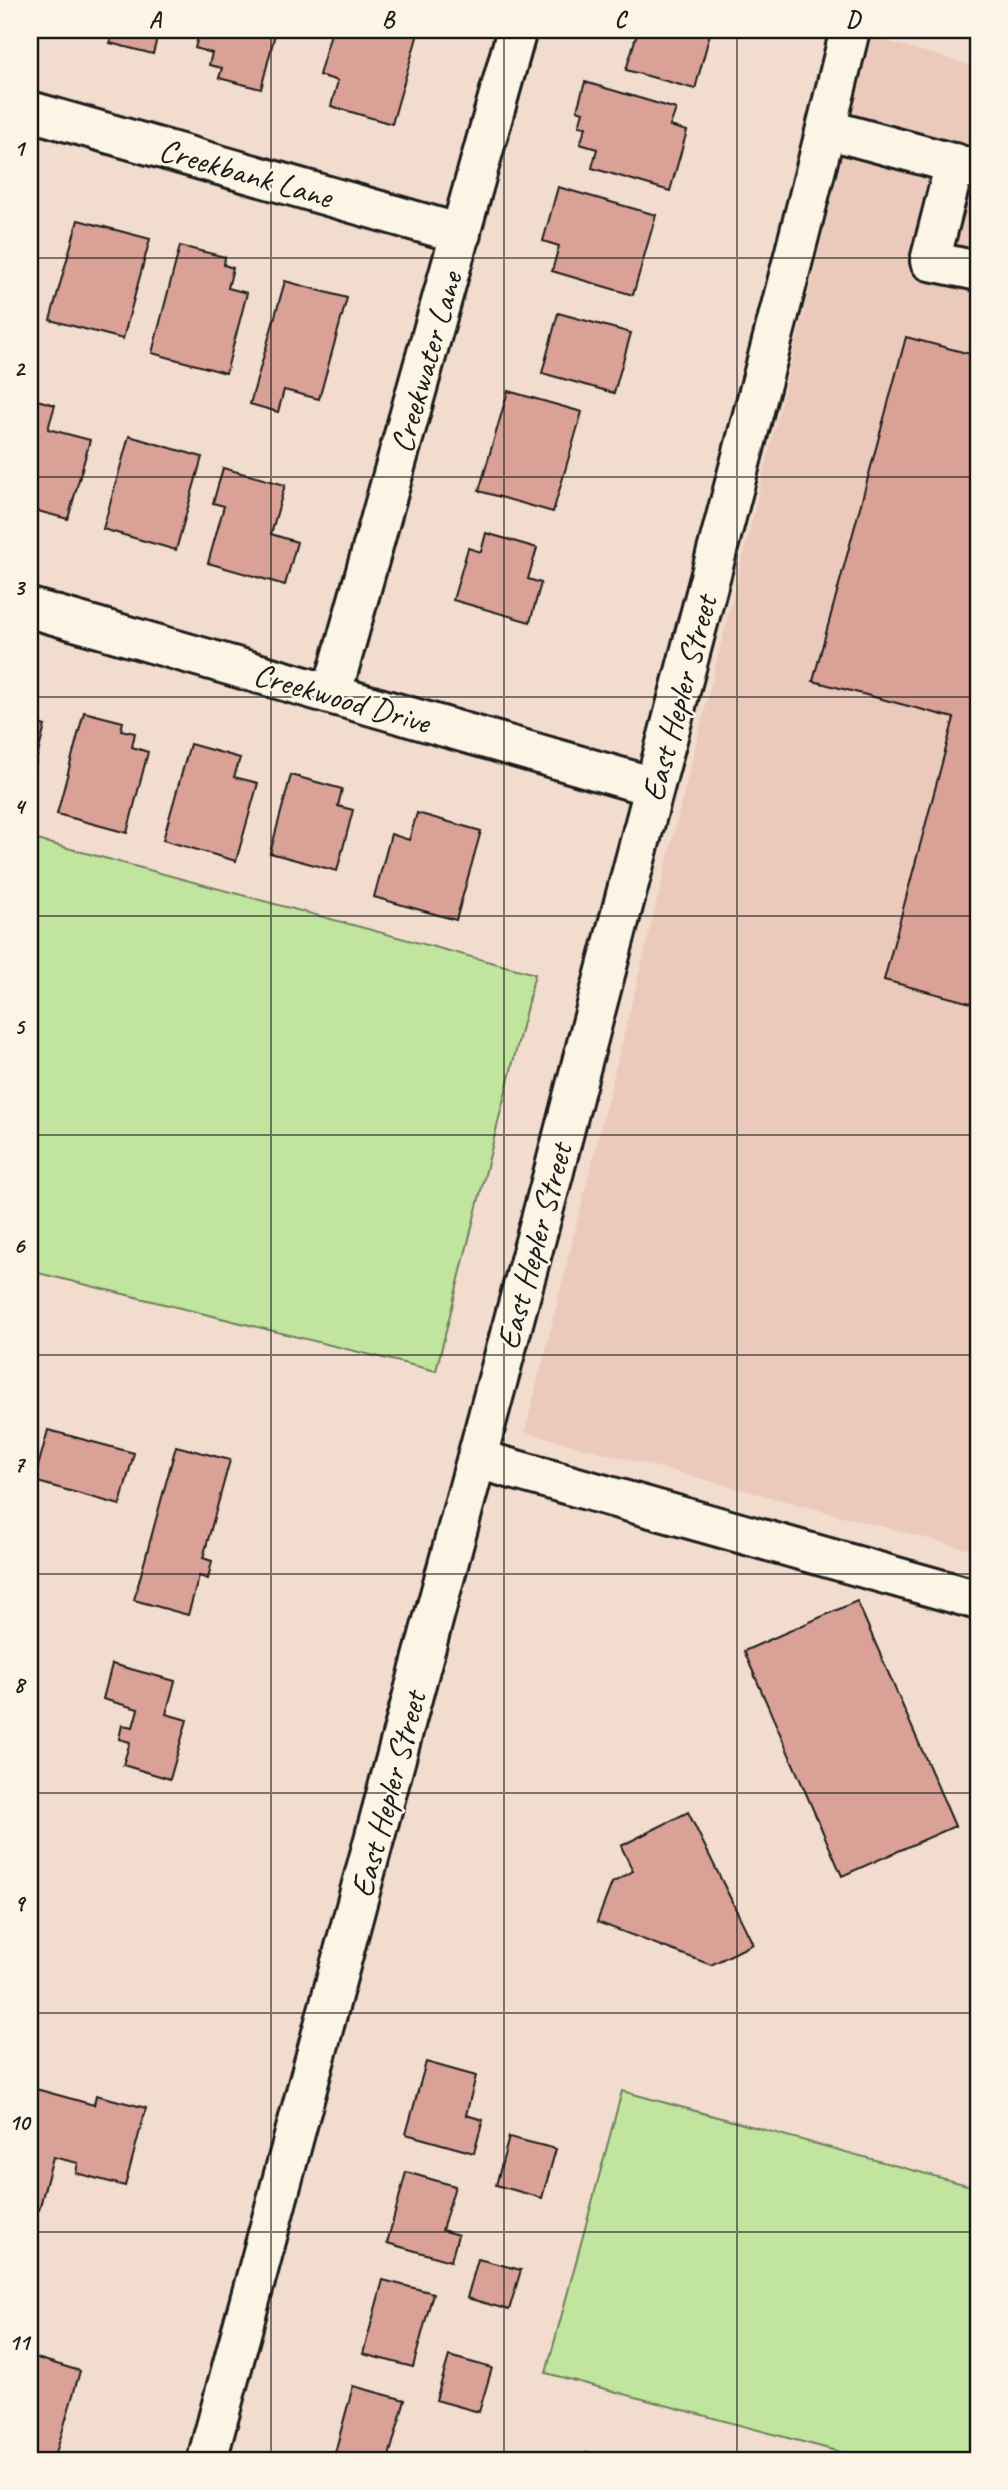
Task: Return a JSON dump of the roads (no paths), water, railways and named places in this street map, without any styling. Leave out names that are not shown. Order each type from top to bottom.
[{"type":"street","name":"Creekwater Lane","points":[[332,693],[517,30]]},
{"type":"street","name":"East Hepler Street","points":[[207,2460],[477,1459],[797,251],[850,30]]},
{"type":"street","name":"Creekbank Lane","points":[[30,111],[461,234]]},
{"type":"street","points":[[826,129],[967,167],[930,261],[978,271]]},
{"type":"street","name":"Creekwood Drive","points":[[30,608],[654,787]]},
{"type":"street","points":[[477,1459],[978,1600]]}]
